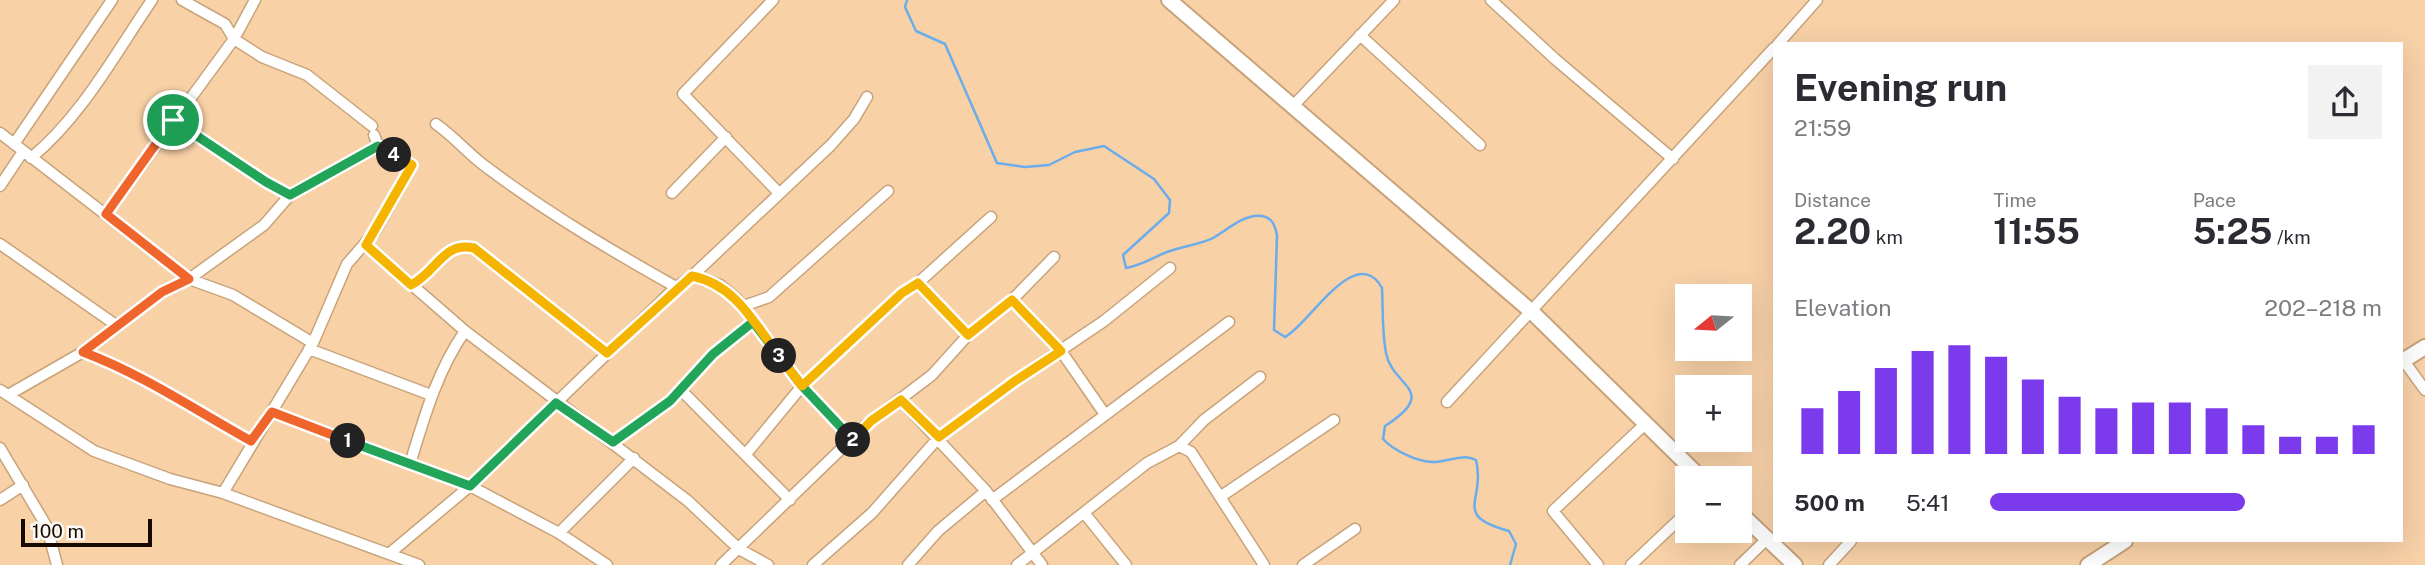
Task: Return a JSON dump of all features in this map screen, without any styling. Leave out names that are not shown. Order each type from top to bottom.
[{"type":"street","points":[[14,144],[112,0]]},
{"type":"street","points":[[0,187],[27,155],[51,141],[81,105],[152,0]]},
{"type":"street","points":[[182,0],[225,24],[234,40],[262,57],[307,75],[373,131],[378,146],[412,165],[366,245],[347,264],[311,346],[272,412],[251,441],[223,493]]},
{"type":"street","points":[[106,214],[234,40],[255,0]]},
{"type":"street","points":[[773,0],[683,94],[779,193]]},
{"type":"street","points":[[1169,0],[1532,312],[1688,466]]},
{"type":"street","points":[[1293,106],[1394,0]]},
{"type":"street","points":[[1491,0],[1673,159]]},
{"type":"street","points":[[1780,42],[1817,0]]},
{"type":"street","points":[[1360,35],[1480,145]]},
{"type":"street","points":[[1447,402],[1773,49]]},
{"type":"street","points":[[390,553],[470,486],[676,287],[692,276],[831,145],[854,119],[867,97]]},
{"type":"street","points":[[173,120],[290,195]]},
{"type":"street","points":[[436,124],[462,143],[485,167],[535,202],[594,241],[676,287]]},
{"type":"street","points":[[0,133],[189,279],[233,295],[311,346],[431,396]]},
{"type":"street","points":[[672,193],[726,137]]},
{"type":"street","points":[[378,146],[290,195],[264,225],[189,279],[162,292],[83,352],[4,392],[94,451],[170,479],[223,493],[419,565]]},
{"type":"street","points":[[744,306],[769,297],[888,191]]},
{"type":"street","points":[[746,454],[802,386],[902,293],[918,283],[991,217]]},
{"type":"street","points":[[0,244],[116,325]]},
{"type":"street","points":[[366,245],[465,331],[556,403],[634,458],[688,501],[739,549],[768,565]]},
{"type":"street","points":[[411,285],[426,277],[453,248],[474,248],[607,353]]},
{"type":"street","points":[[721,565],[871,421],[939,369],[968,335],[1012,300],[1054,257]]},
{"type":"street","points":[[813,565],[872,513],[939,437],[1015,381],[1104,321],[1170,268]]},
{"type":"street","points":[[692,276],[720,285],[744,306],[753,322],[802,386],[853,440]]},
{"type":"street","points":[[918,283],[968,335]]},
{"type":"street","points":[[1012,300],[1061,351],[1104,413]]},
{"type":"street","points":[[613,442],[670,401],[713,354],[753,322]]},
{"type":"street","points":[[908,565],[938,531],[1087,431],[1104,413],[1229,322]]},
{"type":"street","points":[[410,464],[431,396],[450,353],[465,331]]},
{"type":"street","points":[[2403,360],[2425,347]]},
{"type":"street","points":[[83,352],[148,379],[251,441]]},
{"type":"street","points":[[2403,362],[2425,390]]},
{"type":"street","points":[[1017,565],[1147,463],[1179,446],[1204,420],[1260,377]]},
{"type":"street","points":[[680,389],[790,500]]},
{"type":"street","points":[[901,400],[939,437],[989,495],[1042,565]]},
{"type":"street","points":[[272,412],[470,486],[559,533],[607,565]]},
{"type":"street","points":[[1220,497],[1334,420]]},
{"type":"street","points":[[1598,565],[1553,511],[1644,425]]},
{"type":"street","points":[[1179,446],[1191,452],[1264,565]]},
{"type":"street","points":[[0,448],[47,527],[57,565]]},
{"type":"street","points":[[559,533],[634,458]]},
{"type":"street","points":[[0,500],[23,485]]},
{"type":"street","points":[[1085,514],[1126,565]]},
{"type":"street","points":[[1631,565],[1675,523]]},
{"type":"street","points":[[1752,524],[1795,565]]},
{"type":"street","points":[[1303,565],[1355,528]]},
{"type":"street","points":[[1740,565],[1768,538]]},
{"type":"street","points":[[1829,565],[1850,542]]},
{"type":"street","points":[[2088,565],[2123,542]]},
{"type":"waterway","points":[[907,0],[905,7],[916,31],[945,44],[997,163],[1025,167],[1049,165],[1075,152],[1104,146],[1154,179],[1170,200],[1169,213],[1123,255],[1126,268],[1213,238],[1249,217],[1266,217],[1273,223],[1277,235],[1274,330],[1285,337],[1346,280],[1359,274],[1371,276],[1382,288],[1386,353],[1396,374],[1412,396],[1410,404],[1385,426],[1383,439],[1399,451],[1420,460],[1433,462],[1466,457],[1476,460],[1476,513],[1491,525],[1509,531],[1516,544],[1510,565]]},
{"type":"route","points":[[173,120],[106,214],[189,279],[162,292],[83,352],[126,368],[251,441],[272,412],[298,424],[470,486],[556,403],[613,442],[670,401],[713,354],[753,322],[802,386],[853,440],[866,425],[901,400],[939,437],[1061,351],[1012,300],[968,335],[918,283],[902,293],[802,386],[795,377],[753,322],[744,306],[720,285],[692,276],[676,287],[607,353],[474,248],[453,248],[426,277],[411,285],[366,245],[412,165],[378,146],[290,195],[173,120]]}]
